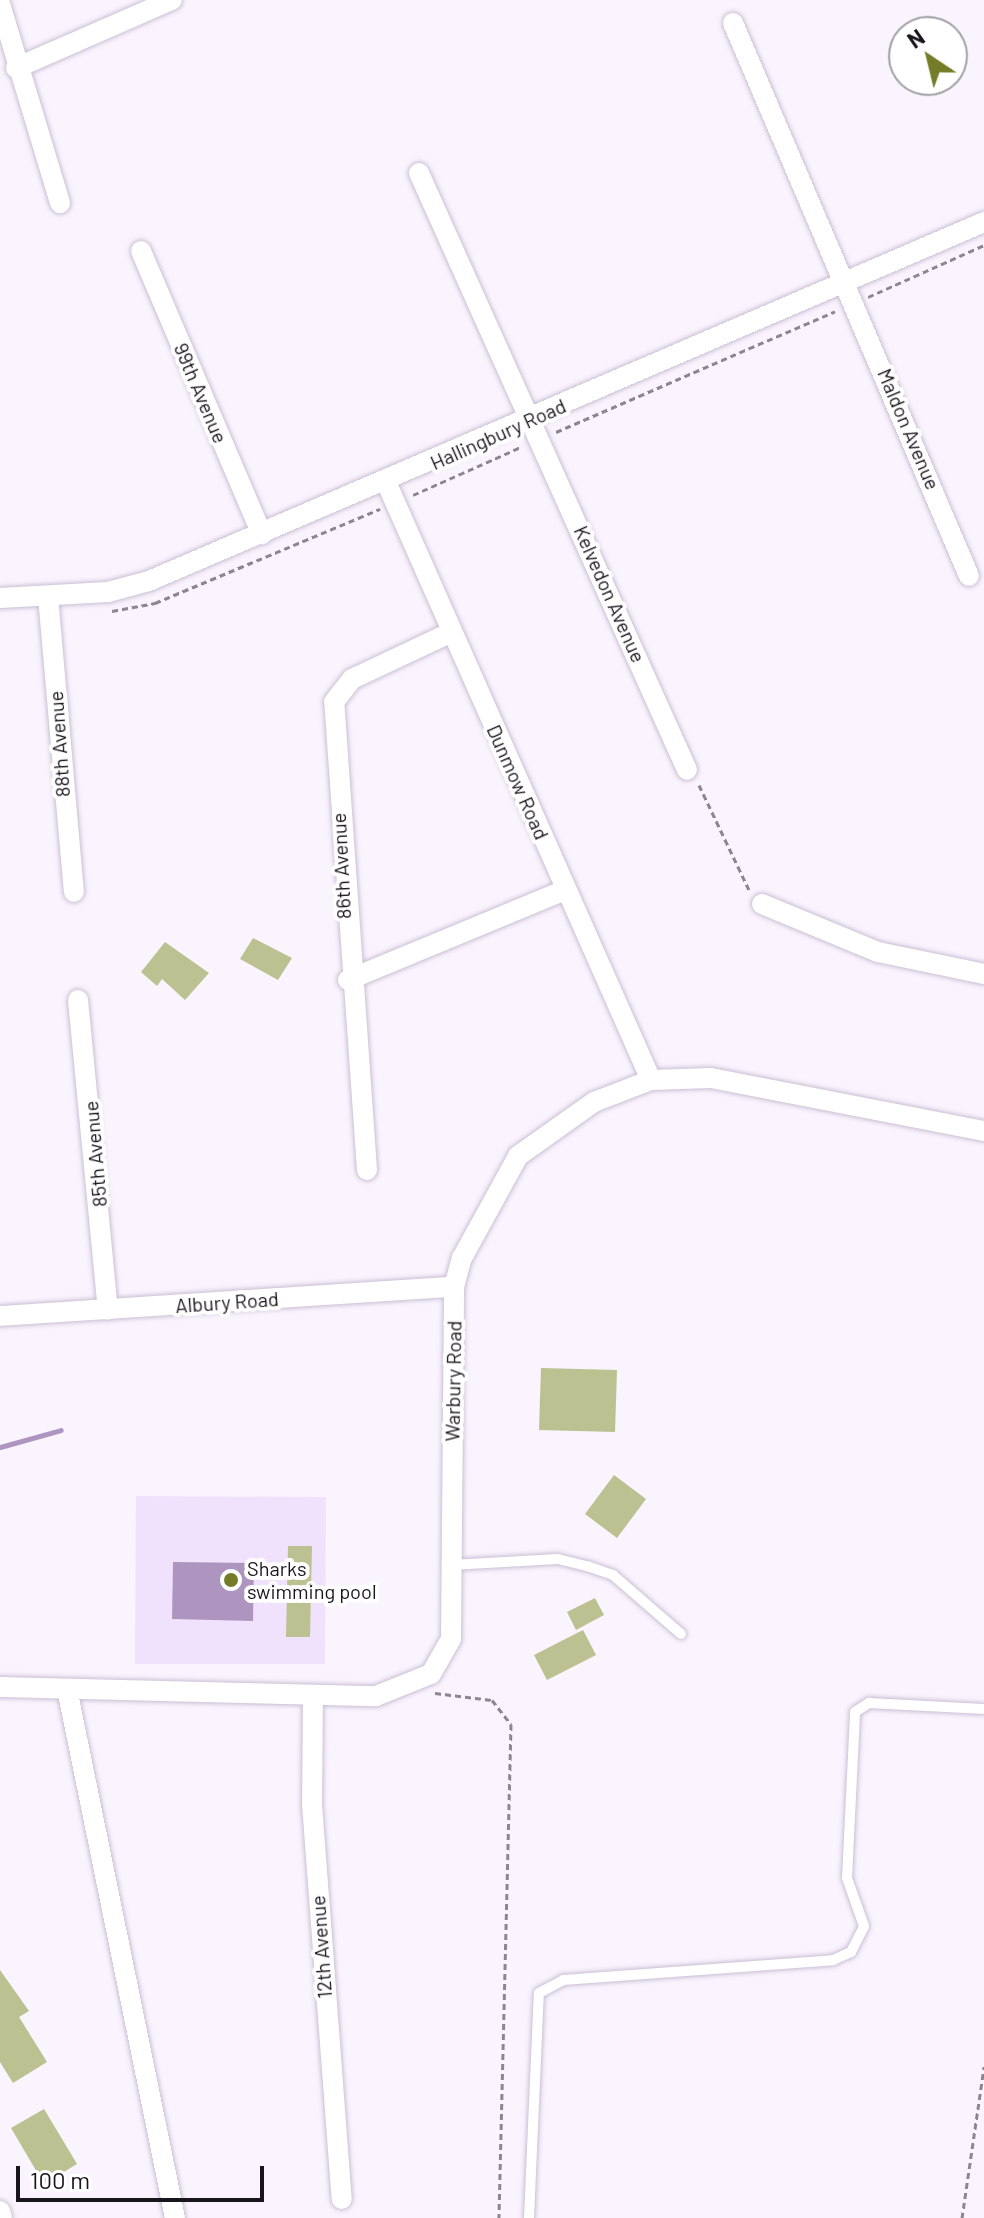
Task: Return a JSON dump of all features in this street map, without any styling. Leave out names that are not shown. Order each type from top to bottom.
[{"type":"street","points":[[16,68],[172,0]]},
{"type":"street","points":[[0,4],[16,68],[60,203]]},
{"type":"street","name":"Maldon Avenue","points":[[733,23],[856,302],[969,576]]},
{"type":"street","name":"Kelvedon Avenue","points":[[419,173],[541,438],[687,770]]},
{"type":"street","name":"Hallingbury Road","points":[[0,598],[130,588],[262,534],[392,493],[532,418],[984,222]]},
{"type":"street","name":"99th Avenue","points":[[141,251],[262,534]]},
{"type":"street","name":"Dunmow Road","points":[[392,493],[651,1080]]},
{"type":"street","name":"88th Avenue","points":[[48,596],[74,892]]},
{"type":"street","name":"86th Avenue","points":[[367,1170],[348,980],[334,702],[352,679],[452,632]]},
{"type":"street","points":[[348,980],[565,890]]},
{"type":"street","points":[[762,904],[878,952],[984,974]]},
{"type":"street","name":"85th Avenue","points":[[78,1000],[108,1310]]},
{"type":"street","name":"Warbury Road","points":[[419,1683],[451,1639],[454,1287],[479,1217],[518,1156],[581,1109],[651,1080],[711,1078],[984,1131]]},
{"type":"street","name":"Albury Road","points":[[0,1316],[454,1287]]},
{"type":"street","points":[[0,1687],[376,1696],[419,1683]]},
{"type":"street","points":[[67,1689],[175,2218]]},
{"type":"street","name":"12th Avenue","points":[[313,1695],[313,1819],[342,2199]]},
{"type":"street","points":[[0,2211],[2,2218]]},
{"type":"lane","points":[[451,1565],[558,1559],[587,1566],[613,1575],[681,1634]]},
{"type":"lane","points":[[529,2218],[539,1993],[563,1980],[833,1960],[851,1952],[864,1926],[847,1878],[855,1712],[869,1703],[984,1709]]},
{"type":"path","points":[[109,612],[155,603],[392,493],[541,438],[984,245]]},
{"type":"path","points":[[687,770],[762,904]]},
{"type":"path","points":[[419,1683],[460,1700],[492,1700],[511,1724],[499,2218]]},
{"type":"path","points":[[962,2218],[984,2067]]},
{"type":"shaded area","name":"Sharks swimming pool","points":[[136,1496],[326,1497],[325,1664],[135,1664]]},
{"type":"shaded area","points":[[173,1562],[254,1563],[253,1621],[172,1619]]},
{"type":"building","points":[[253,938],[292,958],[278,980],[240,959]]},
{"type":"building","points":[[165,942],[209,973],[185,1000],[162,979],[157,986],[141,972]]},
{"type":"building","points":[[541,1368],[617,1370],[615,1432],[539,1430]]},
{"type":"building","points":[[614,1475],[646,1499],[617,1538],[585,1514]]},
{"type":"building","points":[[288,1546],[312,1546],[310,1637],[286,1637]]},
{"type":"building","points":[[595,1598],[604,1615],[576,1630],[567,1612]]},
{"type":"building","points":[[583,1630],[596,1655],[547,1680],[534,1655]]},
{"type":"building","points":[[0,1970],[29,2011],[19,2017],[47,2062],[13,2083],[0,2062]]},
{"type":"building","points":[[44,2109],[77,2164],[44,2184],[11,2128]]},
{"type":"waterway","points":[[0,1447],[61,1430]]},
{"type":"place","name":"Sharks swimming pool","points":[[231,1580]]}]
